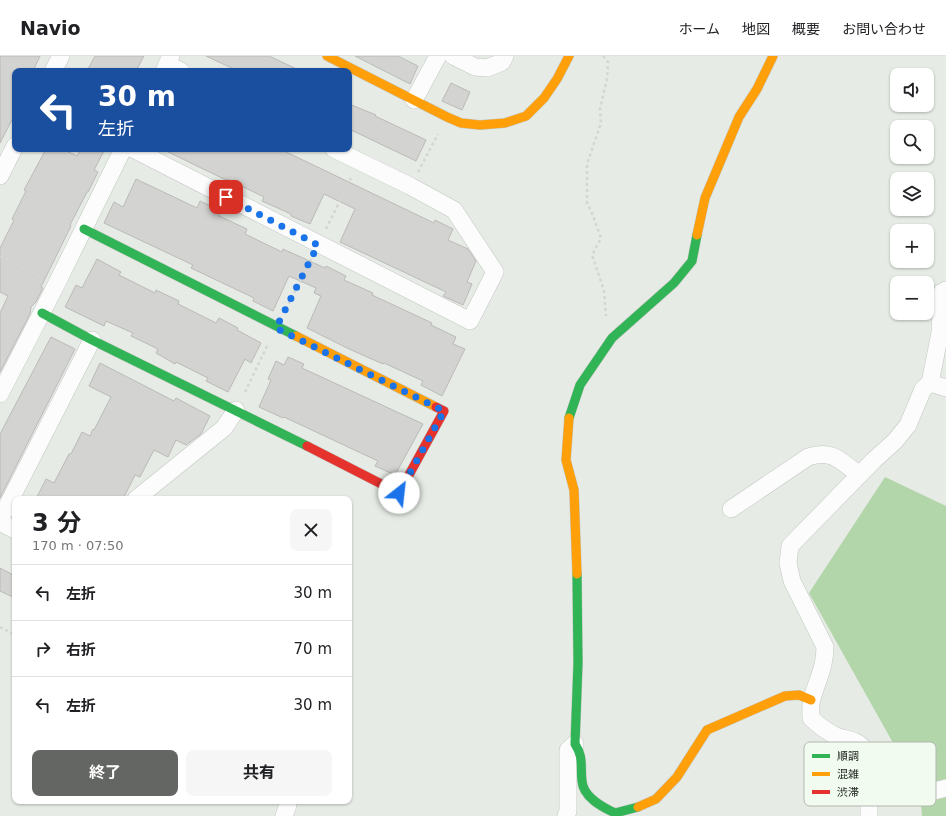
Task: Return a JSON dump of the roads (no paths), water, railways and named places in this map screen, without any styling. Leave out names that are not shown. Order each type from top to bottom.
[{"type":"street","points":[[55,68],[61,56]]},
{"type":"street","points":[[328,56],[351,68]]},
{"type":"street","points":[[414,100],[438,56]]},
{"type":"street","points":[[453,56],[475,67],[487,68],[502,62],[505,56]]},
{"type":"street","points":[[352,68],[447,117],[462,123],[480,126],[505,123],[526,116],[544,98],[557,79],[569,56]]},
{"type":"street","points":[[773,56],[757,89],[740,117],[705,198],[692,261],[674,283],[612,338],[580,385],[568,420],[566,460],[574,490],[576,527],[578,663],[575,744],[580,753],[582,783],[587,793],[602,807],[615,813],[635,808],[656,799],[677,777],[707,730],[785,696],[798,695],[811,700]]},
{"type":"street","points":[[0,176],[12,152]]},
{"type":"street","points":[[0,394],[122,152]]},
{"type":"street","points":[[139,152],[318,245],[470,321],[494,272],[454,210],[410,186],[340,152]]},
{"type":"street","points":[[42,313],[92,340],[236,410],[399,493],[444,411],[276,328],[84,229]]},
{"type":"street","points":[[857,742],[836,736],[821,728],[811,718],[811,700],[823,671],[826,647],[792,581],[788,563],[790,546],[859,475],[895,441],[908,426],[923,389],[930,383],[940,333],[942,292],[946,290]]},
{"type":"street","points":[[13,496],[92,340]]},
{"type":"street","points":[[930,383],[946,388]]},
{"type":"street","points":[[140,496],[224,428],[236,410]]},
{"type":"street","points":[[731,509],[808,457],[816,454],[828,454],[840,460],[859,475]]},
{"type":"street","points":[[12,497],[0,521],[12,528]]},
{"type":"street","points":[[566,816],[568,811],[568,750],[575,744]]},
{"type":"street","points":[[936,791],[946,788]]}]
